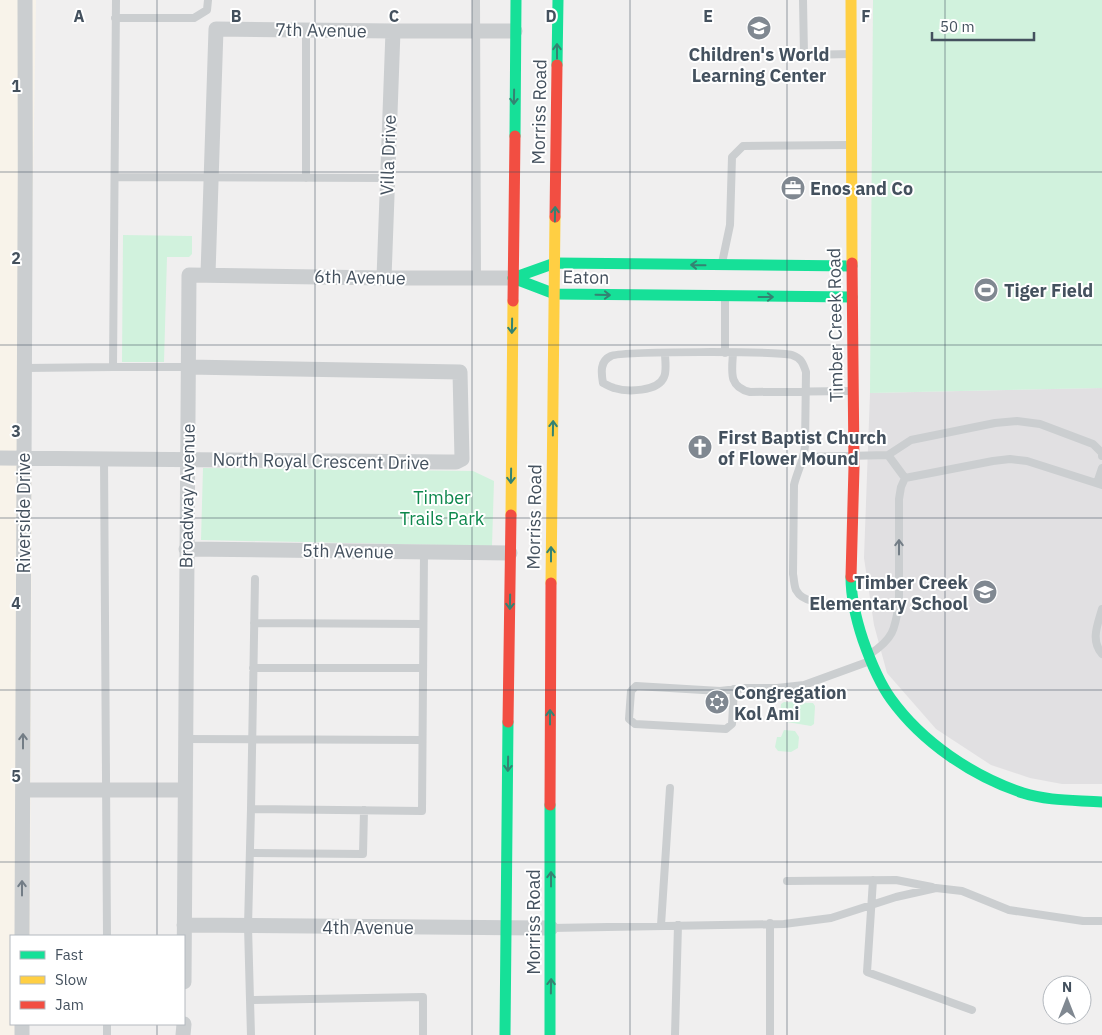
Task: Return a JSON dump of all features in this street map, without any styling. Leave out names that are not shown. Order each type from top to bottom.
[{"type":"main road","name":"Morriss Road","points":[[505,1035],[516,0]]},
{"type":"main road","name":"Morriss Road","points":[[550,1035],[550,688],[558,0]]},
{"type":"main road","name":"Timber Creek Road","points":[[851,0],[854,391],[851,589],[861,632],[880,679],[891,698],[918,728],[943,750],[987,779],[1044,798],[1102,802]]},
{"type":"main road","name":"Eaton","points":[[513,278],[555,263],[852,266]]},
{"type":"main road","name":"Eaton","points":[[513,278],[555,294],[852,296]]},
{"type":"street","name":"Riverside Drive","points":[[22,935],[23,458],[26,368],[25,0]]},
{"type":"street","name":"7th Avenue","points":[[211,177],[216,29],[516,31]]},
{"type":"street","name":"Villa Drive","points":[[384,278],[393,31]]},
{"type":"street","points":[[208,274],[211,177]]},
{"type":"street","name":"6th Avenue","points":[[208,274],[384,278],[513,278]]},
{"type":"street","name":"Broadway Avenue","points":[[184,935],[189,275],[208,274]]},
{"type":"street","name":"North Royal Crescent Drive","points":[[3,458],[456,462],[462,459],[460,372],[188,367]]},
{"type":"street","name":"5th Avenue","points":[[186,549],[510,553]]},
{"type":"street","points":[[23,790],[185,790]]},
{"type":"street","name":"4th Avenue","points":[[184,925],[551,928]]},
{"type":"lane","points":[[113,367],[116,0]]},
{"type":"lane","points":[[115,18],[194,18],[207,10],[208,0]]},
{"type":"lane","points":[[476,0],[477,278]]},
{"type":"lane","points":[[803,0],[804,55],[851,54]]},
{"type":"lane","points":[[306,30],[306,178]]},
{"type":"lane","points":[[722,265],[730,225],[732,157],[743,146],[852,145]]},
{"type":"lane","points":[[115,177],[388,178]]},
{"type":"lane","points":[[725,296],[732,377],[735,384],[741,390],[750,392],[854,391]]},
{"type":"lane","points":[[665,353],[665,376],[658,385],[651,389],[622,390],[612,388],[603,382],[601,374],[603,364],[611,356],[621,354],[665,353],[782,353],[794,355],[803,361],[806,372],[804,457],[797,472],[794,485],[793,574],[796,588],[802,598],[813,602],[853,603]]},
{"type":"lane","points":[[26,368],[188,367]]},
{"type":"lane","points":[[804,457],[888,455],[911,440],[995,423],[1017,422],[1040,424],[1093,444],[1102,453],[1102,456]]},
{"type":"lane","points":[[888,455],[905,478]]},
{"type":"lane","points":[[104,458],[107,935]]},
{"type":"lane","points":[[905,478],[1010,459],[1027,461],[1100,484],[1102,468]]},
{"type":"lane","points":[[734,689],[732,724],[726,729],[635,724],[629,719],[631,690],[636,686],[720,690],[734,689],[777,688],[804,685],[871,658],[892,634],[897,619],[900,603],[900,500],[901,487],[905,478]]},
{"type":"lane","points":[[251,809],[422,811],[424,552]]},
{"type":"lane","points":[[251,1035],[248,926],[254,579]]},
{"type":"lane","points":[[1102,609],[1095,637],[1099,651],[1102,654]]},
{"type":"lane","points":[[254,623],[424,624]]},
{"type":"lane","points":[[253,668],[423,668]]},
{"type":"lane","points":[[185,739],[422,740]]},
{"type":"lane","points":[[661,925],[670,788]]},
{"type":"lane","points":[[250,853],[363,854],[364,810]]},
{"type":"lane","points":[[873,880],[867,972],[972,1010]]},
{"type":"lane","points":[[787,881],[896,880],[962,891],[1009,910],[1083,921],[1102,921]]},
{"type":"lane","points":[[551,928],[784,924],[831,918],[896,897],[936,888]]},
{"type":"lane","points":[[770,923],[770,1035]]},
{"type":"lane","points":[[675,1035],[678,925]]},
{"type":"lane","points":[[250,1000],[423,997],[423,1035]]},
{"type":"shaded area","points":[[0,0],[36,0],[29,435],[32,477],[30,935],[10,935],[10,1025],[29,1025],[29,1035],[0,1035]]},
{"type":"shaded area","name":"Timber Creek Elementary School","points":[[1102,388],[1102,784],[1062,784],[1030,778],[991,765],[936,729],[887,673],[874,625],[864,558],[870,393]]},
{"type":"green space","name":"Tiger Field","points":[[873,0],[1102,0],[1102,388],[870,393]]},
{"type":"green space","points":[[123,235],[192,236],[192,254],[189,257],[167,257],[164,362],[122,362]]},
{"type":"green space","name":"Timber Trails Park","points":[[203,468],[473,471],[494,481],[492,546],[201,540]]},
{"type":"green space","points":[[784,702],[813,703],[815,706],[814,724],[811,726],[781,721],[781,704]]},
{"type":"green space","points":[[784,730],[795,731],[799,737],[798,748],[791,752],[778,751],[775,747],[777,737],[781,737]]},
{"type":"traffic: fast","points":[[515,136],[516,0]]},
{"type":"traffic: fast","points":[[557,65],[558,0]]},
{"type":"traffic: fast","points":[[513,278],[555,263],[852,266]]},
{"type":"traffic: fast","points":[[513,278],[555,294],[852,297]]},
{"type":"traffic: fast","points":[[851,577],[856,616],[863,640],[882,685],[903,715],[933,743],[967,767],[1004,786],[1023,793],[1062,800],[1102,802]]},
{"type":"traffic: fast","points":[[505,1035],[508,722]]},
{"type":"traffic: fast","points":[[550,805],[550,1035]]},
{"type":"traffic: slow","points":[[851,0],[852,263]]},
{"type":"traffic: slow","points":[[551,583],[555,217]]},
{"type":"traffic: slow","points":[[511,515],[513,301]]},
{"type":"traffic: jam","points":[[555,217],[557,65]]},
{"type":"traffic: jam","points":[[513,301],[515,136]]},
{"type":"traffic: jam","points":[[851,577],[854,467],[852,263]]},
{"type":"traffic: jam","points":[[508,722],[511,515]]},
{"type":"traffic: jam","points":[[550,805],[551,583]]},
{"type":"place","name":"Children's World Learning Center","points":[[759,28]]},
{"type":"place","name":"Enos and Co","points":[[793,188]]},
{"type":"place","name":"Tiger Field","points":[[986,290]]},
{"type":"place","name":"First Baptist Church of Flower Mound","points":[[700,447]]},
{"type":"place","name":"Timber Creek Elementary School","points":[[985,592]]},
{"type":"place","name":"Congregation Kol Ami","points":[[717,702]]}]
